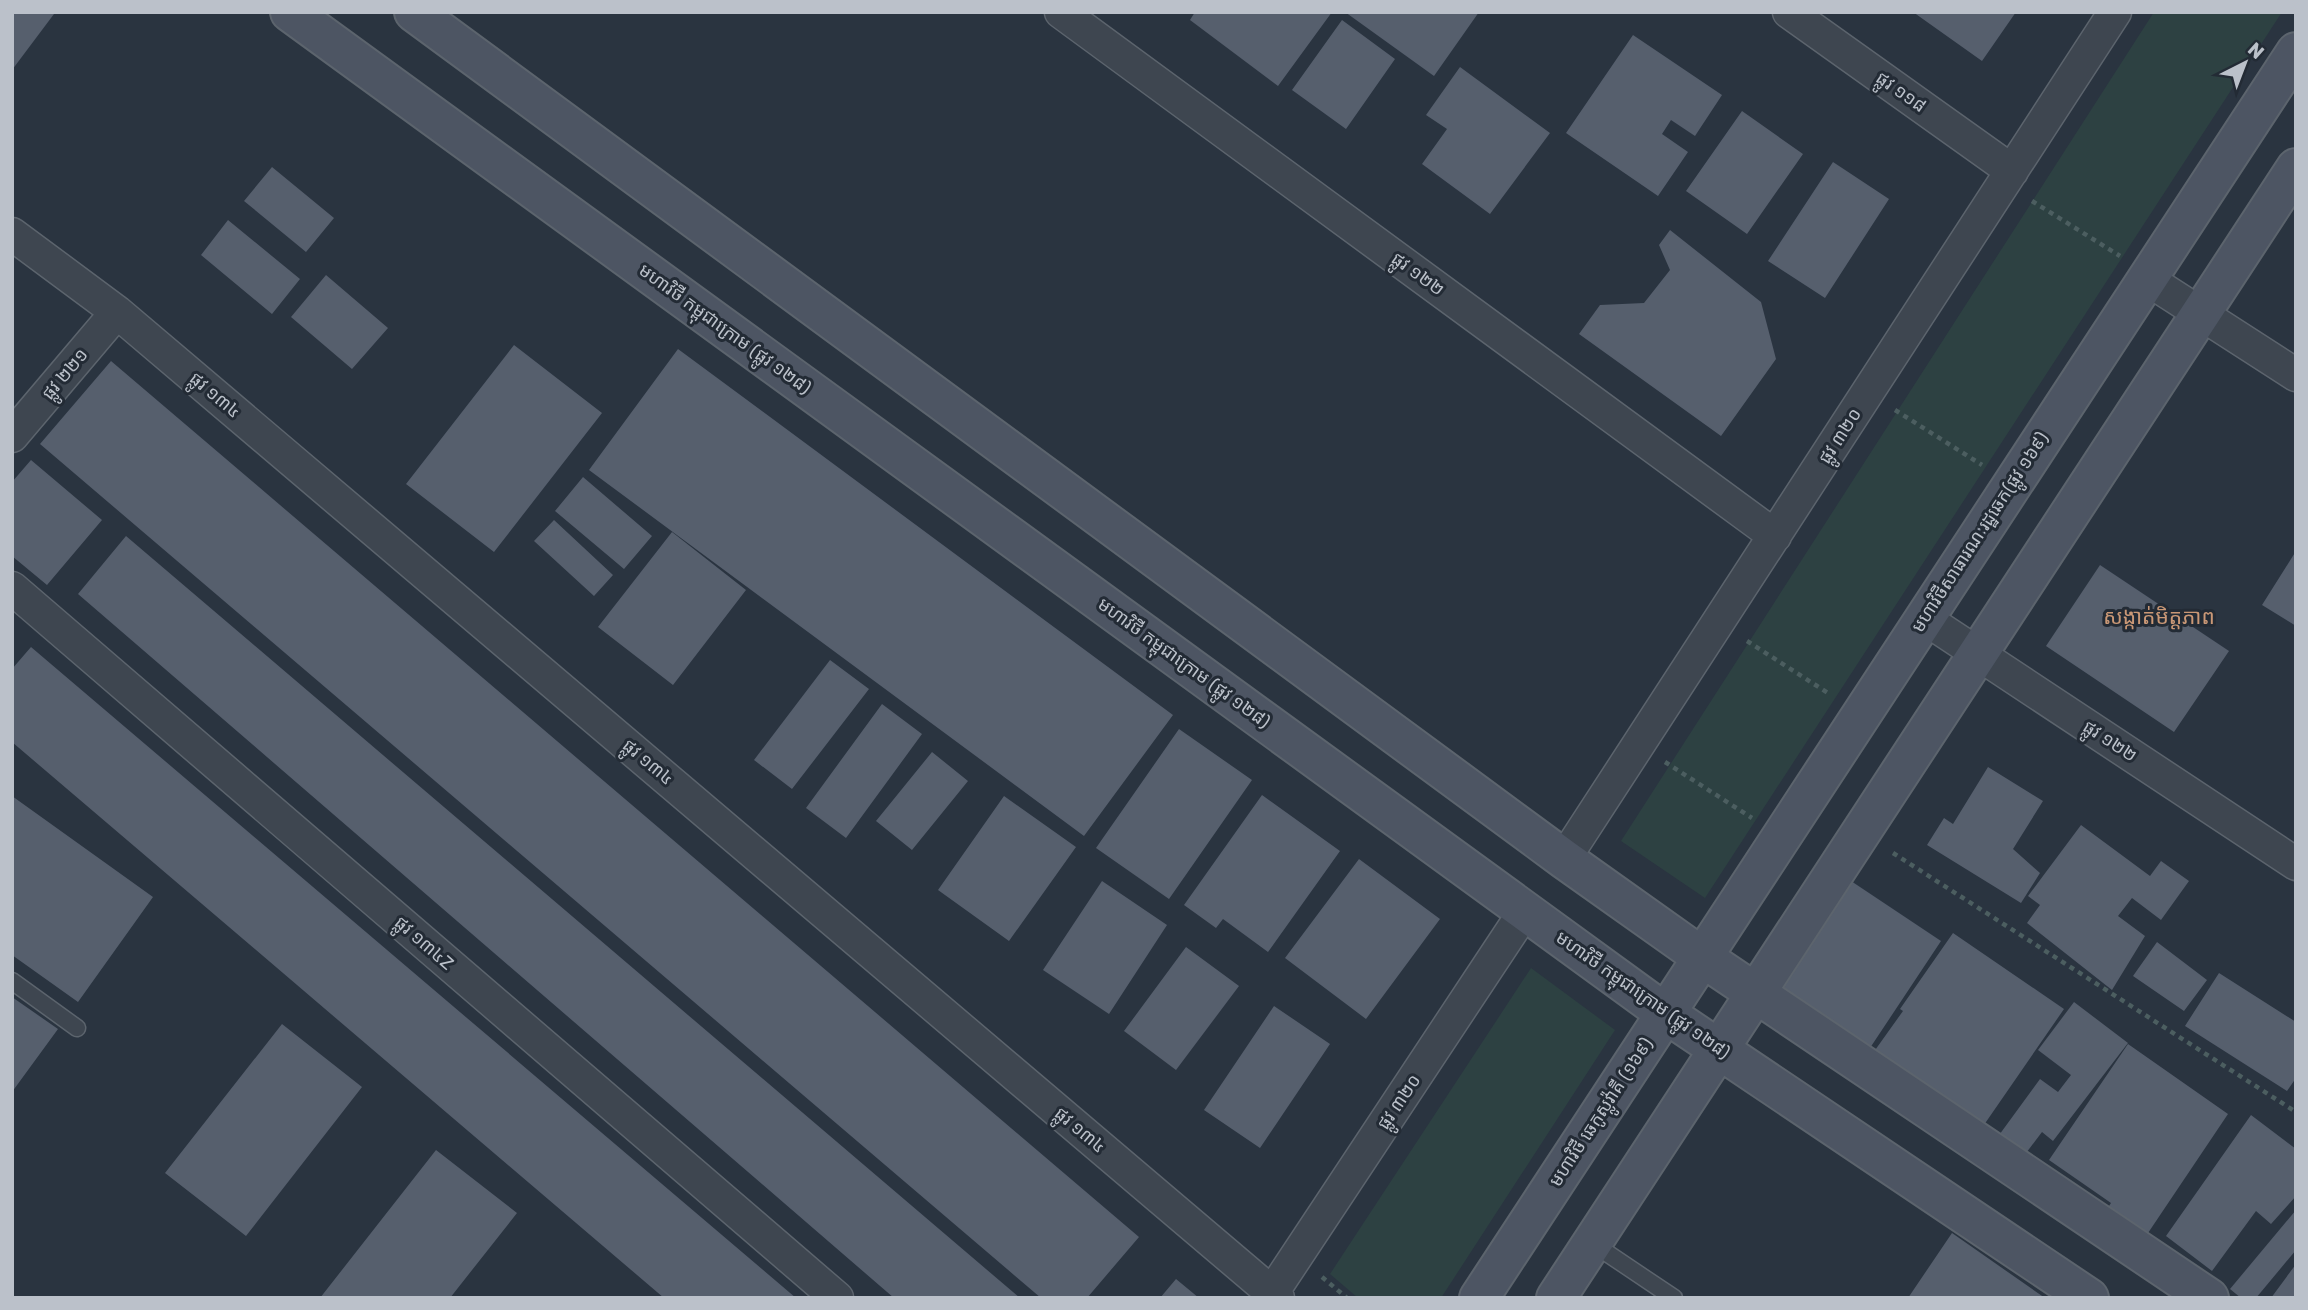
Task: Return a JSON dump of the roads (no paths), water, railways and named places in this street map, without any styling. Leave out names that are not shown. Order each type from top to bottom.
[{"type":"main road","name":"មហាវិថី កម្ពុជាក្រោម (ផ្លូវ ១២៨)","points":[[290,12],[335,25],[1665,1013],[2089,1298]]},
{"type":"main road","points":[[414,12],[1564,859],[1702,957],[2210,1298]]},
{"type":"main road","name":"មហាវិថីសាធារណៈរដ្ឋឆេក(ផ្លូវ ១៦៩)","points":[[1665,1013],[1924,618],[2138,270],[2296,52]]},
{"type":"main road","points":[[1556,1298],[1755,993],[1863,834],[2296,168]]},
{"type":"main road","name":"មហាវិថី ឆេកូស្លូវ៉ាគី (១៦៩)","points":[[1479,1298],[1665,1013]]},
{"type":"street","name":"ផ្លូវ ១២២","points":[[1061,12],[1775,536]]},
{"type":"street","name":"ផ្លូវ ១១៨","points":[[1789,12],[2019,183]]},
{"type":"street","name":"ផ្លូវ ៣២០","points":[[1564,859],[1775,536],[2019,183],[2116,12]]},
{"type":"street","name":"ផ្លូវ ១៣៤","points":[[12,233],[117,312],[1275,1295]]},
{"type":"street","points":[[2138,270],[2296,375]]},
{"type":"street","name":"ផ្លូវ ២២១","points":[[12,436],[117,312]]},
{"type":"street","name":"ផ្លូវ ១៣៤Z","points":[[12,588],[837,1298]]},
{"type":"street","name":"ផ្លូវ ១២២","points":[[1924,618],[2296,864]]},
{"type":"street","name":"ផ្លូវ ៣២០","points":[[1275,1295],[1525,911]]},
{"type":"lane","points":[[12,981],[77,1028]]},
{"type":"lane","points":[[1592,1243],[1674,1298]]},
{"type":"district","name":"សង្កាត់មិត្តភាព","points":[[2159,616]]}]
